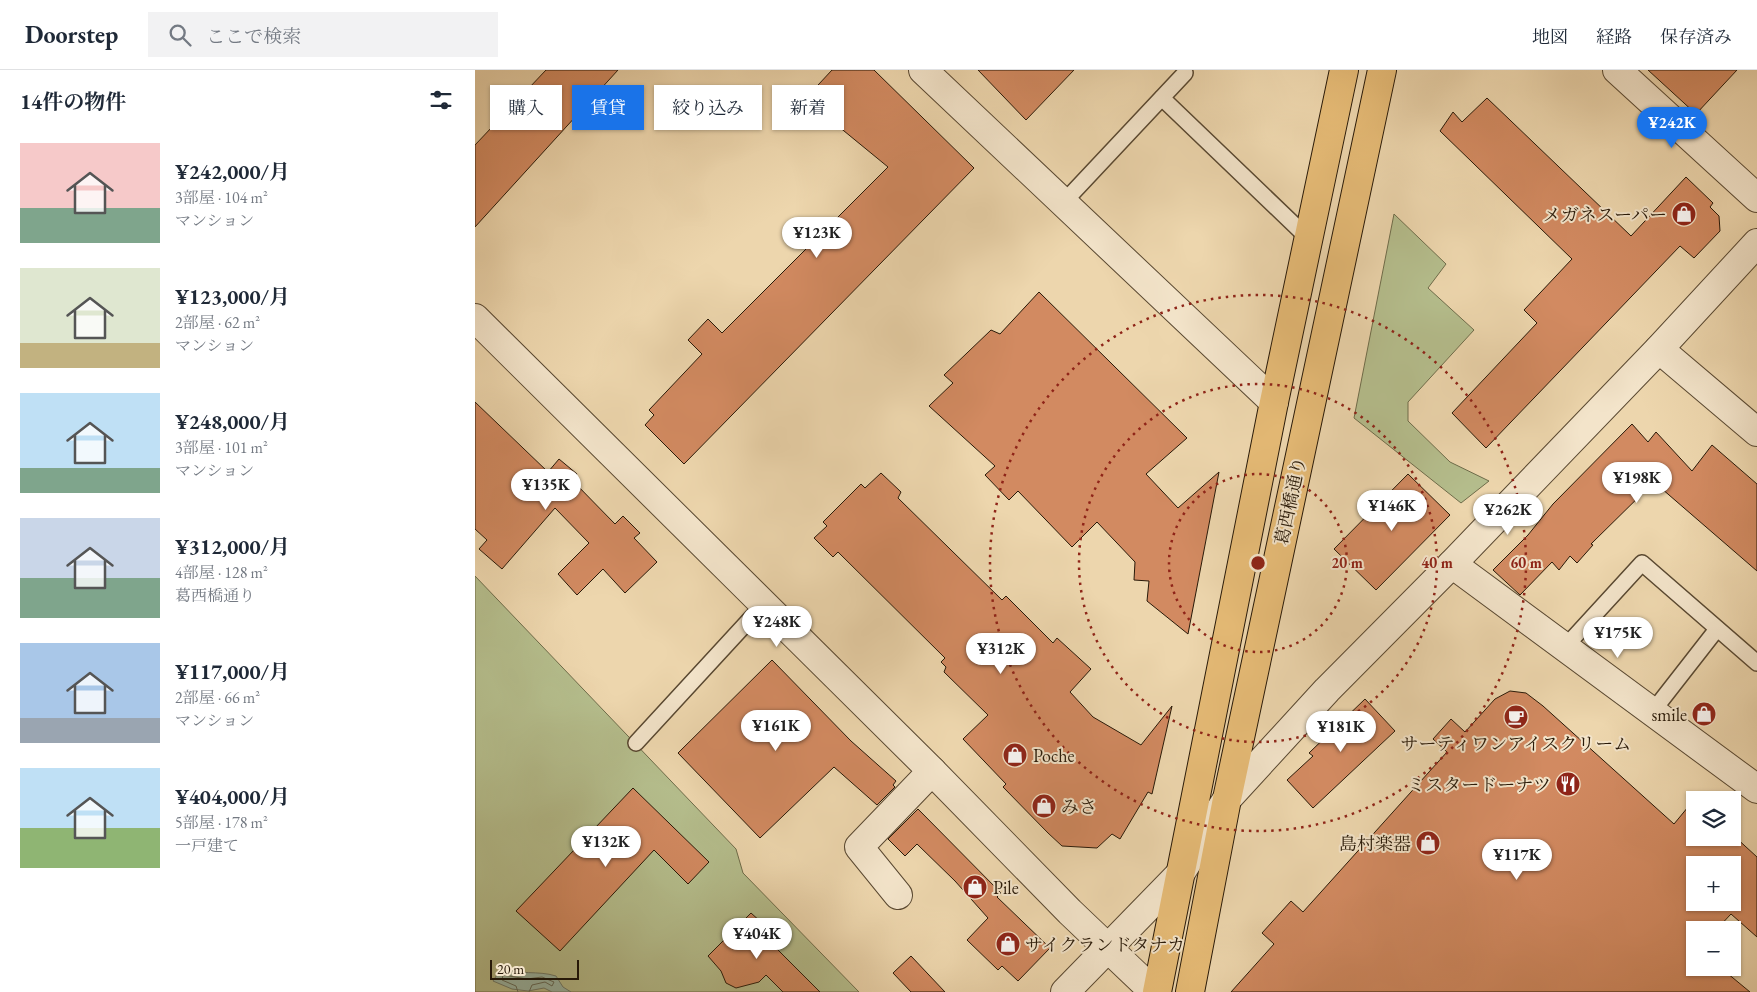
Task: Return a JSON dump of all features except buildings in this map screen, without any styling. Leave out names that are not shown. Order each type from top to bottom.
[{"type":"main road","name":"葛西橋通り","points":[[1156,992],[1274,402],[1343,70]]},
{"type":"main road","name":"葛西橋通り","points":[[1190,992],[1227,799],[1382,70]]},
{"type":"street","points":[[923,70],[1274,402]]},
{"type":"street","points":[[1617,70],[1757,198]]},
{"type":"street","points":[[1065,992],[1180,874],[1227,799],[1327,690],[1452,564],[1659,349],[1757,243]]},
{"type":"street","points":[[475,318],[931,771],[1070,912],[1156,992]]},
{"type":"street","points":[[1659,349],[1757,432]]},
{"type":"street","points":[[1452,564],[1757,789]]},
{"type":"street","points":[[898,896],[859,847],[931,771]]},
{"type":"lane","points":[[1063,203],[1185,73]]},
{"type":"lane","points":[[1162,98],[1309,239]]},
{"type":"lane","points":[[1565,647],[1642,563],[1757,663]]},
{"type":"lane","points":[[636,743],[763,605]]},
{"type":"lane","points":[[1653,711],[1717,629]]},
{"type":"green space","points":[[1394,214],[1446,264],[1428,288],[1474,330],[1408,402],[1408,421],[1450,462],[1489,481],[1461,503],[1354,418]]},
{"type":"green space","points":[[475,576],[736,849],[743,873],[859,992],[475,992]]},
{"type":"water","points":[[502,967],[515,971],[556,976],[563,987],[571,992],[552,992],[544,988],[528,991],[512,989],[493,981]]},
{"type":"place","name":"メガネスーパー","points":[[1684,214]]},
{"type":"place","name":"smile","points":[[1704,714]]},
{"type":"place","name":"サーティワンアイスクリーム","points":[[1516,717]]},
{"type":"place","name":"Poche","points":[[1015,755]]},
{"type":"place","name":"ミスタードーナツ","points":[[1568,784]]},
{"type":"place","name":"みさ","points":[[1044,806]]},
{"type":"place","name":"島村楽器","points":[[1428,843]]},
{"type":"place","name":"Pile","points":[[975,887]]},
{"type":"place","name":"サイクランドタナカ","points":[[1008,944]]}]
